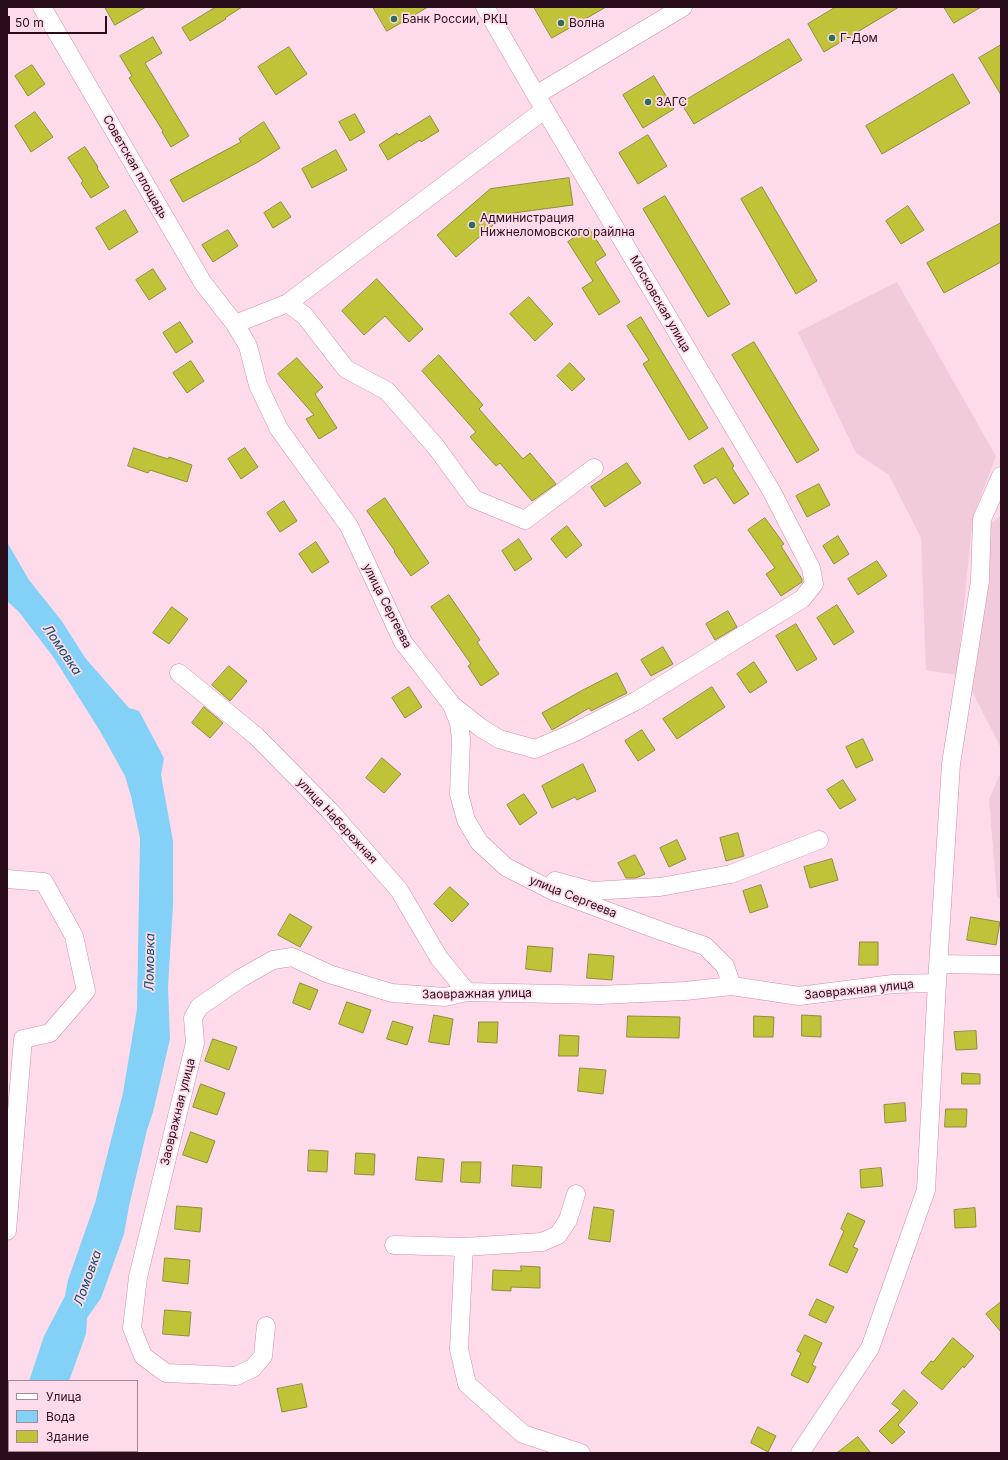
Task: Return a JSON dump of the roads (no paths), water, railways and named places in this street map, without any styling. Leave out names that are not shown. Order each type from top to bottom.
[{"type":"street","name":"Советская площадь","points":[[42,7],[203,283],[235,324]]},
{"type":"street","name":"Московская улица","points":[[485,7],[772,492],[811,568],[814,584],[802,599],[790,607],[636,702],[573,733],[535,749],[499,739]]},
{"type":"street","points":[[235,324],[288,303],[540,102],[683,7]]},
{"type":"street","points":[[288,303],[305,316],[346,368],[387,390],[436,447],[474,499],[525,520],[594,468]]},
{"type":"street","name":"улица Сергеева","points":[[235,324],[248,346],[258,385],[279,429],[349,526],[403,642],[452,705],[459,723],[461,739],[459,794],[466,820],[479,842],[506,867],[553,891],[705,946],[725,966],[732,986]]},
{"type":"street","points":[[800,1453],[870,1348],[926,1190],[938,964],[951,764],[980,581],[982,519],[1001,476]]},
{"type":"street","name":"улица Набережная","points":[[179,673],[256,736],[330,811],[400,890],[439,958],[467,992]]},
{"type":"street","points":[[452,705],[481,728],[499,739]]},
{"type":"street","points":[[461,755],[467,746],[474,741],[483,739],[499,739]]},
{"type":"street","points":[[506,867],[592,891],[660,888],[731,874],[820,840]]},
{"type":"street","points":[[7,879],[44,882],[74,936],[86,991],[50,1034],[23,1039],[7,1231]]},
{"type":"street","name":"Заовражная улица","points":[[266,1326],[263,1356],[253,1368],[236,1376],[166,1373],[143,1356],[132,1328],[138,1277],[195,1042],[193,1018],[199,1007],[241,978],[273,960],[292,957],[328,974],[392,994],[446,997],[467,992],[599,995],[685,991],[732,986],[799,996],[893,984],[937,983]]},
{"type":"street","points":[[938,964],[1001,965]]},
{"type":"street","points":[[394,1246],[464,1247],[542,1242],[558,1235],[568,1220],[576,1194]]},
{"type":"street","points":[[464,1247],[459,1349],[467,1384],[523,1434],[581,1453]]},
{"type":"water","name":"Ломовка","points":[[7,542],[29,580],[61,620],[86,659],[129,708],[139,711],[164,758],[161,775],[173,841],[173,905],[168,987],[170,1039],[129,1206],[124,1234],[101,1298],[87,1318],[86,1334],[69,1380],[29,1380],[44,1336],[65,1296],[68,1280],[95,1203],[123,1093],[137,1009],[140,838],[125,776],[100,731],[54,658],[19,612],[7,601]]},
{"type":"water","points":[[10,1452],[46,1452],[46,1453]]},
{"type":"place","name":"Банк России, РКЦ","points":[[394,19]]},
{"type":"place","name":"Волна","points":[[561,23]]},
{"type":"place","name":"Г-Дом","points":[[832,38]]},
{"type":"place","name":"ЗАГС","points":[[648,102]]},
{"type":"place","name":"Администрация Нижнеломовского райлна","points":[[472,225]]}]
